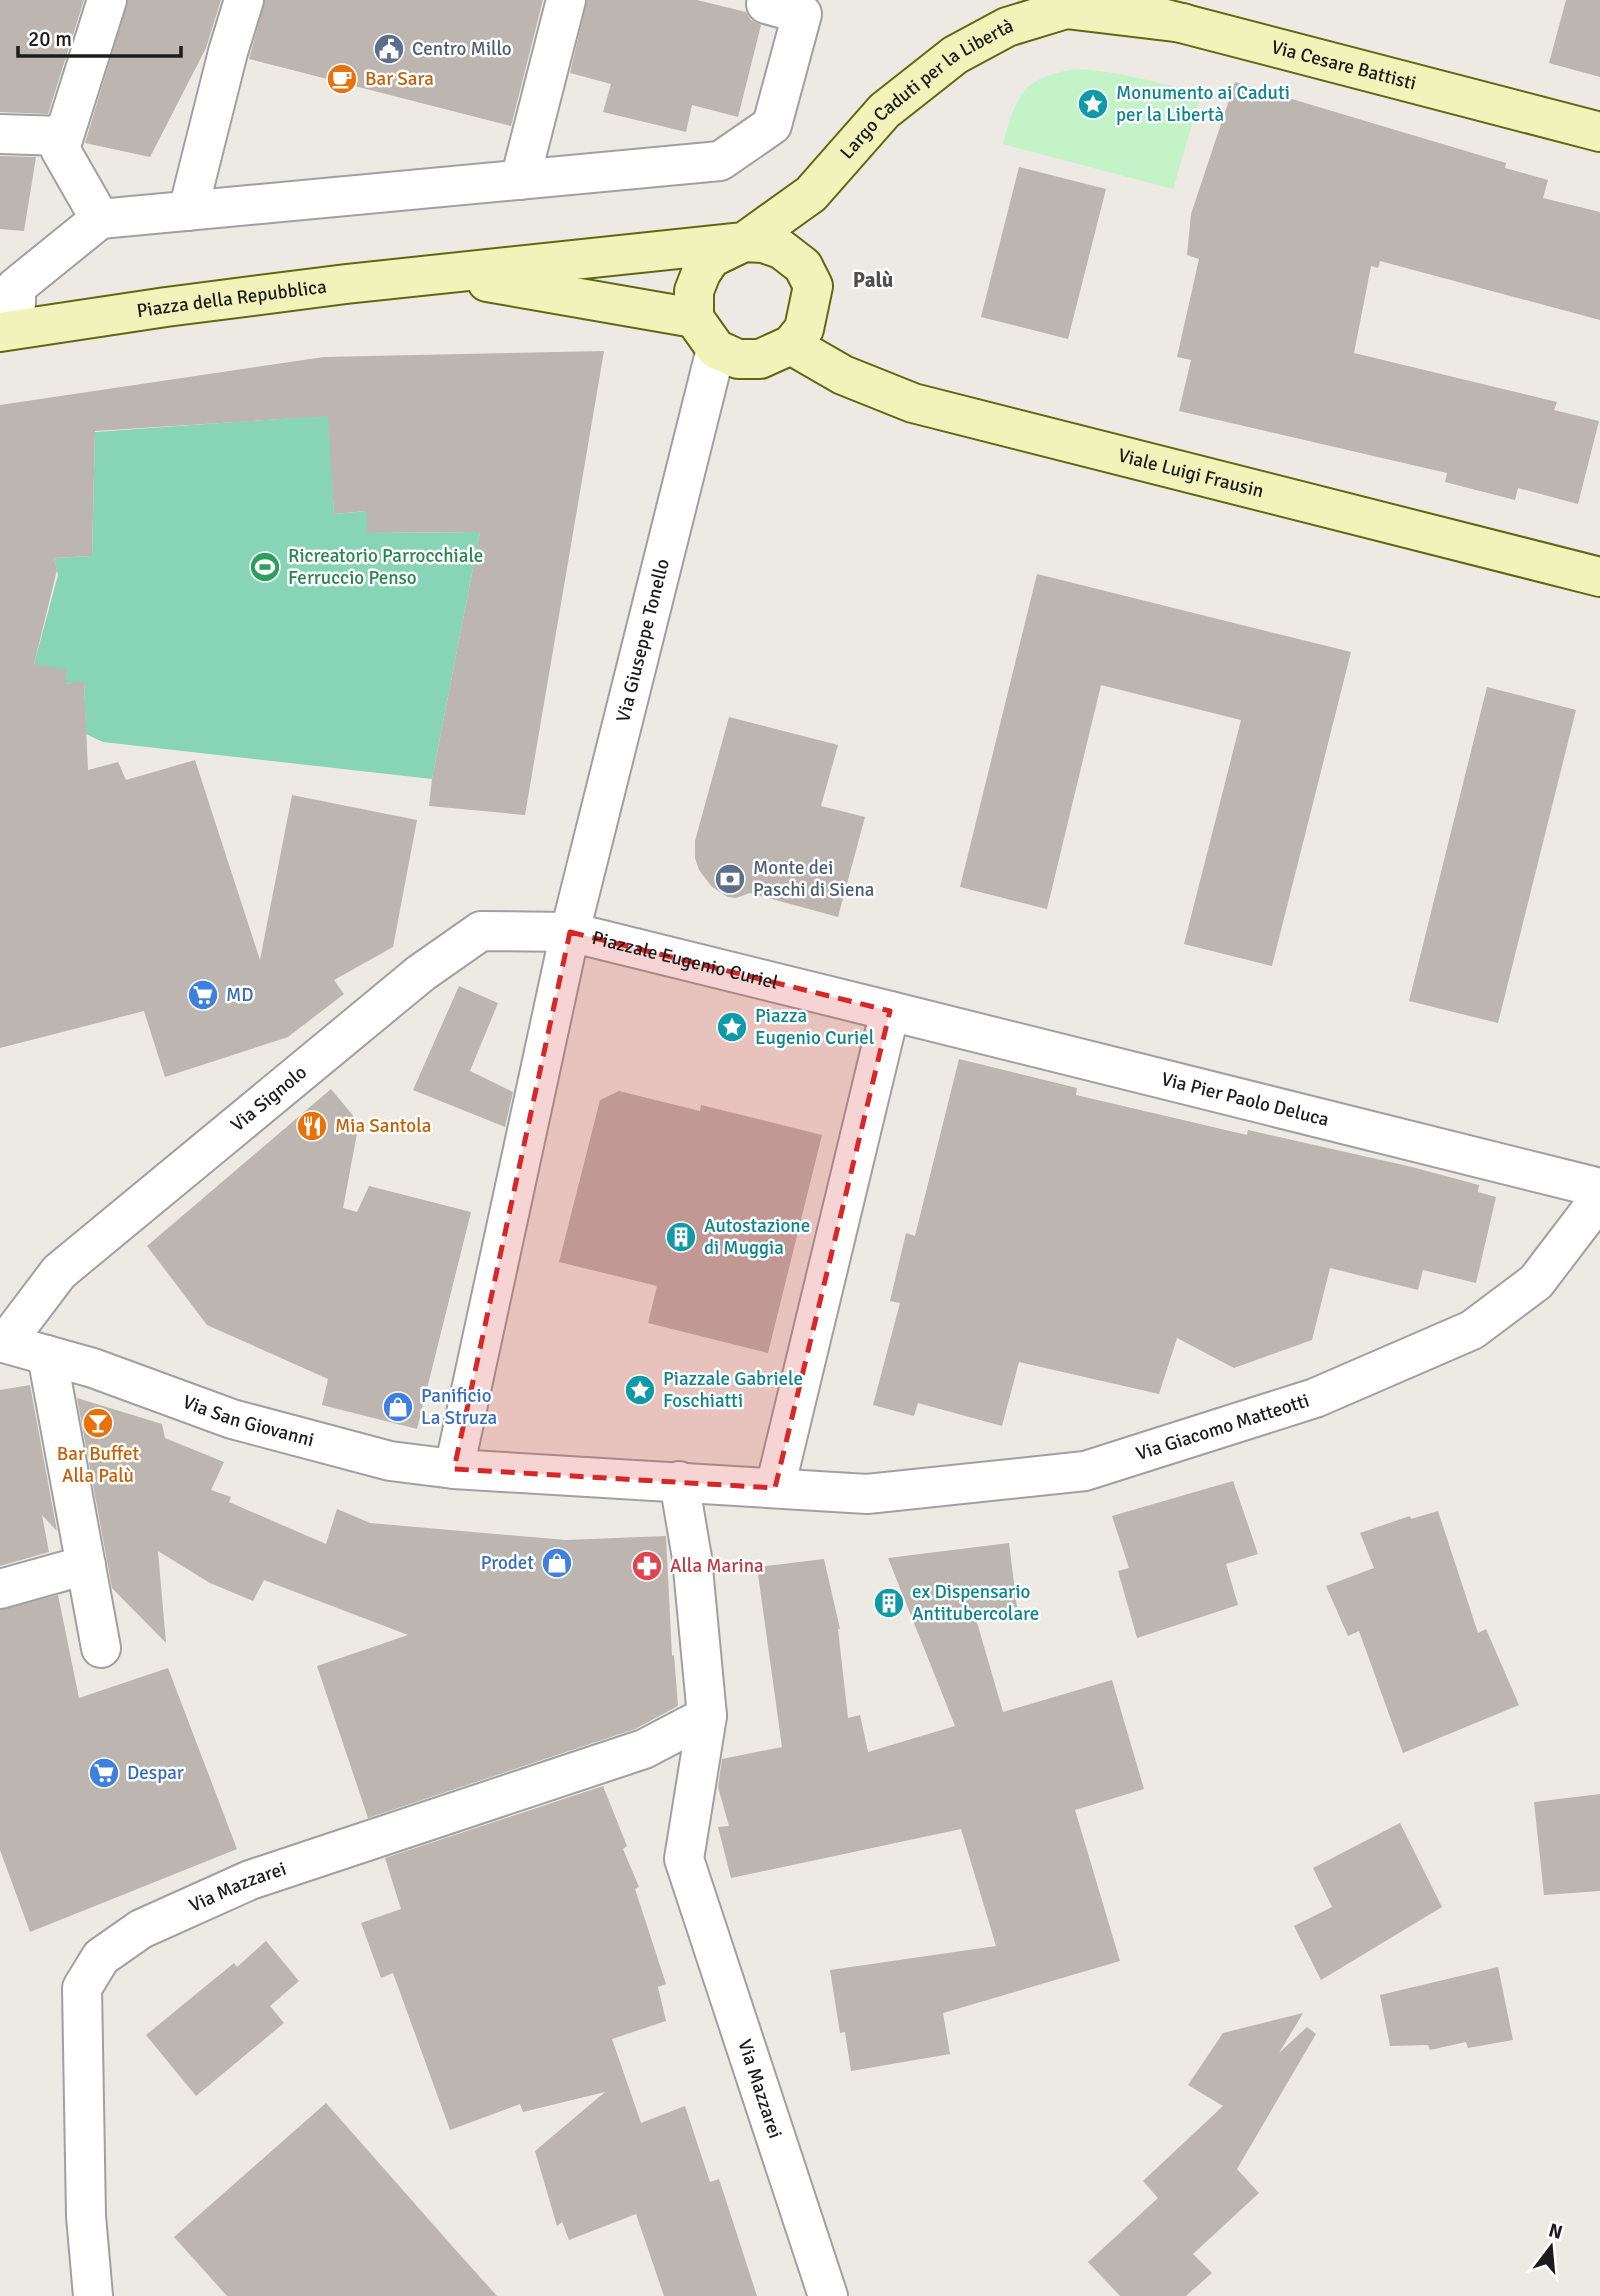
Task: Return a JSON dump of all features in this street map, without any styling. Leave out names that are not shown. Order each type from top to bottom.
[{"type":"main road","name":"Via Cesare Battisti","points":[[1087,0],[1600,132]]},
{"type":"main road","name":"Largo Caduti per la Libertà","points":[[694,318],[694,290],[711,258],[744,242],[811,194],[884,111],[955,55],[1007,27],[1066,9],[1183,23]]},
{"type":"main road","name":"Piazza della Repubblica","points":[[13,321],[166,307],[744,242]]},
{"type":"main road","points":[[694,318],[716,348],[738,359],[760,359],[791,345],[803,329],[813,286],[803,266],[780,249],[762,243],[744,242]]},
{"type":"main road","name":"Piazza della Repubblica","points":[[444,274],[694,318]]},
{"type":"main road","name":"Viale Luigi Frausin","points":[[791,345],[843,374],[913,403],[1600,577]]},
{"type":"street","points":[[100,219],[62,143],[107,0]]},
{"type":"street","points":[[188,211],[228,52],[244,0]]},
{"type":"street","points":[[520,180],[566,0]]},
{"type":"street","points":[[13,321],[16,287],[100,219],[720,161],[772,125],[802,14],[766,4]]},
{"type":"street","points":[[0,134],[62,143]]},
{"type":"street","name":"Via Giuseppe Tonello","points":[[570,932],[716,348]]},
{"type":"street","name":"Via Signolo","points":[[3,1342],[59,1272],[421,973],[481,931],[570,932]]},
{"type":"street","name":"Piazzale Eugenio Curiel","points":[[454,1469],[570,932],[890,1011]]},
{"type":"street","points":[[454,1469],[775,1488],[890,1011]]},
{"type":"street","name":"Via Pier Paolo Deluca","points":[[890,1011],[1600,1188]]},
{"type":"street","name":"Via Giacomo Matteotti","points":[[775,1488],[867,1494],[1085,1471],[1315,1398],[1472,1330],[1536,1282],[1600,1198]]},
{"type":"street","name":"Via San Giovanni","points":[[3,1342],[93,1368],[245,1423],[390,1461],[454,1469]]},
{"type":"street","points":[[47,1355],[101,1648]]},
{"type":"street","name":"Via Mazzarei","points":[[679,1481],[692,1558],[707,1716],[684,1859],[828,2296]]},
{"type":"street","points":[[0,1589],[86,1565]]},
{"type":"street","name":"Via Mazzarei","points":[[93,2296],[86,2216],[82,1988],[101,1957],[141,1929],[250,1880],[644,1749],[707,1716]]},
{"type":"highlighted area","points":[[570,932],[890,1011],[775,1488],[454,1469]]},
{"type":"green space","points":[[1077,69],[1124,75],[1201,94],[1173,189],[1003,144],[1013,112],[1025,91],[1044,77]]},
{"type":"green space","name":"Ricreatorio Parrocchiale Ferruccio Penso","points":[[327,357],[334,514],[367,511],[368,533],[480,532],[432,779],[103,742],[86,734],[84,682],[66,684],[34,664],[58,575],[54,558],[92,556],[95,432],[292,418],[292,362]]},
{"type":"building","points":[[0,0],[84,0],[48,114],[0,112]]},
{"type":"building","points":[[128,0],[221,0],[206,48],[150,157],[85,143]]},
{"type":"building","points":[[265,0],[543,0],[511,126],[249,59]]},
{"type":"building","points":[[587,0],[697,0],[746,12],[751,20],[761,25],[738,117],[692,105],[686,132],[603,112],[611,84],[570,73]]},
{"type":"building","points":[[1566,0],[1600,0],[1600,77],[1549,63]]},
{"type":"building","points":[[1235,82],[1506,163],[1505,168],[1548,180],[1543,198],[1600,212],[1600,320],[1380,261],[1378,268],[1371,266],[1354,353],[1557,402],[1554,410],[1599,421],[1578,504],[1518,488],[1515,500],[1445,482],[1447,473],[1179,411],[1191,360],[1177,357],[1199,259],[1187,255],[1191,214]]},
{"type":"building","points":[[0,156],[36,157],[24,231],[0,229]]},
{"type":"building","points":[[1019,167],[1106,189],[1068,339],[981,317]]},
{"type":"building","points":[[604,351],[525,815],[429,806],[480,532],[367,533],[367,511],[334,514],[328,416],[95,431],[92,556],[54,558],[57,570],[34,664],[66,670],[66,684],[84,681],[88,770],[118,762],[126,780],[195,760],[260,960],[292,795],[417,820],[393,947],[334,980],[344,994],[288,1037],[165,1077],[144,1011],[0,1048],[0,405],[324,357]]},
{"type":"building","points":[[1037,574],[1351,652],[1272,966],[1184,944],[1241,720],[1101,685],[1047,909],[960,887]]},
{"type":"building","points":[[1487,687],[1576,710],[1498,1023],[1409,1001]]},
{"type":"building","points":[[729,717],[838,745],[821,806],[865,817],[838,917],[750,893],[736,898],[728,897],[712,887],[699,870],[695,858],[695,841]]},
{"type":"building","points":[[459,986],[498,1003],[470,1071],[513,1092],[505,1127],[413,1090]]},
{"type":"building","points":[[959,1059],[1077,1088],[1076,1095],[1247,1135],[1248,1130],[1479,1185],[1478,1192],[1496,1197],[1476,1283],[1423,1270],[1418,1290],[1330,1268],[1312,1340],[1234,1368],[1177,1338],[1159,1394],[1019,1362],[1002,1426],[918,1403],[914,1416],[873,1405],[900,1303],[890,1301],[906,1233],[915,1236]]},
{"type":"building","points":[[331,1089],[359,1123],[343,1208],[357,1212],[369,1186],[471,1212],[417,1429],[322,1405],[328,1379],[207,1325],[147,1246]]},
{"type":"building","name":"Autostazione di Muggia","points":[[619,1091],[700,1111],[701,1105],[822,1135],[768,1353],[648,1323],[657,1286],[559,1262],[600,1100]]},
{"type":"building","points":[[30,1385],[57,1531],[42,1515],[49,1552],[0,1566],[0,1390]]},
{"type":"building","points":[[77,1398],[162,1424],[165,1438],[224,1462],[211,1490],[231,1497],[229,1502],[326,1544],[337,1509],[370,1523],[566,1540],[666,1536],[672,1656],[674,1655],[678,1706],[635,1729],[368,1818],[317,1666],[408,1635],[264,1580],[253,1601],[210,1583],[158,1551],[166,1643],[112,1588]]},
{"type":"building","points":[[1233,1481],[1258,1554],[1226,1564],[1238,1605],[1137,1638],[1118,1571],[1129,1568],[1112,1516]]},
{"type":"building","points":[[1438,1511],[1478,1633],[1486,1629],[1519,1705],[1403,1753],[1359,1631],[1348,1636],[1326,1586],[1374,1568],[1360,1533],[1410,1516],[1411,1519]]},
{"type":"building","points":[[1009,1543],[1017,1607],[974,1612],[1003,1712],[1112,1680],[1144,1789],[1075,1810],[1120,1961],[943,2013],[950,2054],[851,2071],[845,2032],[840,2033],[830,1970],[996,1946],[961,1829],[731,1878],[718,1827],[729,1826],[718,1787],[722,1759],[782,1747],[757,1567],[824,1559],[840,1629],[848,1718],[860,1715],[868,1752],[955,1726],[888,1558]]},
{"type":"building","name":"Despar","points":[[58,1595],[79,1698],[168,1668],[237,1849],[30,1932],[0,1850],[0,1610]]},
{"type":"building","points":[[603,1786],[627,1846],[623,1849],[639,1887],[635,1889],[666,1984],[658,1987],[666,2021],[612,2039],[641,2123],[685,2106],[710,2182],[719,2179],[757,2296],[664,2296],[636,2214],[569,2240],[562,2222],[557,2226],[535,2151],[605,2092],[523,2112],[520,2104],[450,2130],[393,1973],[381,1978],[361,1923],[401,1909],[385,1858]]},
{"type":"building","points":[[1600,1794],[1600,1891],[1544,1895],[1534,1802]]},
{"type":"building","points":[[1400,1823],[1442,1907],[1321,1980],[1294,1926],[1332,1907],[1313,1868]]},
{"type":"building","points":[[266,1941],[299,1981],[270,2006],[284,2023],[196,2096],[146,2035],[234,1963],[237,1967]]},
{"type":"building","points":[[1498,1967],[1513,2040],[1468,2048],[1466,2042],[1430,2050],[1428,2045],[1390,2046],[1380,1995]]},
{"type":"building","points":[[1303,2013],[1279,2053],[1307,2027],[1316,2034],[1237,2169],[1259,2193],[1193,2254],[1212,2273],[1186,2296],[1120,2296],[1088,2262],[1158,2198],[1143,2181],[1223,2106],[1188,2085],[1223,2033]]},
{"type":"building","points":[[326,2103],[497,2296],[227,2296],[174,2237]]},
{"type":"place","name":"Centro Millo","points":[[389,49]]},
{"type":"place","name":"Bar Sara","points":[[342,79]]},
{"type":"place","name":"Monumento ai Caduti per la Libertà","points":[[1093,104]]},
{"type":"place","name":"Ricreatorio Parrocchiale Ferruccio Penso","points":[[265,567]]},
{"type":"place","name":"Monte dei Paschi di Siena","points":[[730,879]]},
{"type":"place","name":"MD","points":[[203,995]]},
{"type":"place","name":"Piazza Eugenio Curiel","points":[[732,1027]]},
{"type":"place","name":"Mia Santola","points":[[312,1126]]},
{"type":"place","name":"Autostazione di Muggia","points":[[681,1237]]},
{"type":"place","name":"Piazzale Gabriele Foschiatti","points":[[640,1390]]},
{"type":"place","name":"Panificio La Struza","points":[[398,1407]]},
{"type":"place","name":"Bar Buffet Alla Palù","points":[[98,1423]]},
{"type":"place","name":"Prodet","points":[[557,1563]]},
{"type":"place","name":"Alla Marina","points":[[647,1566]]},
{"type":"place","name":"ex Dispensario Antitubercolare","points":[[889,1603]]},
{"type":"place","name":"Despar","points":[[104,1773]]},
{"type":"district","name":"Palù","points":[[873,280]]}]
